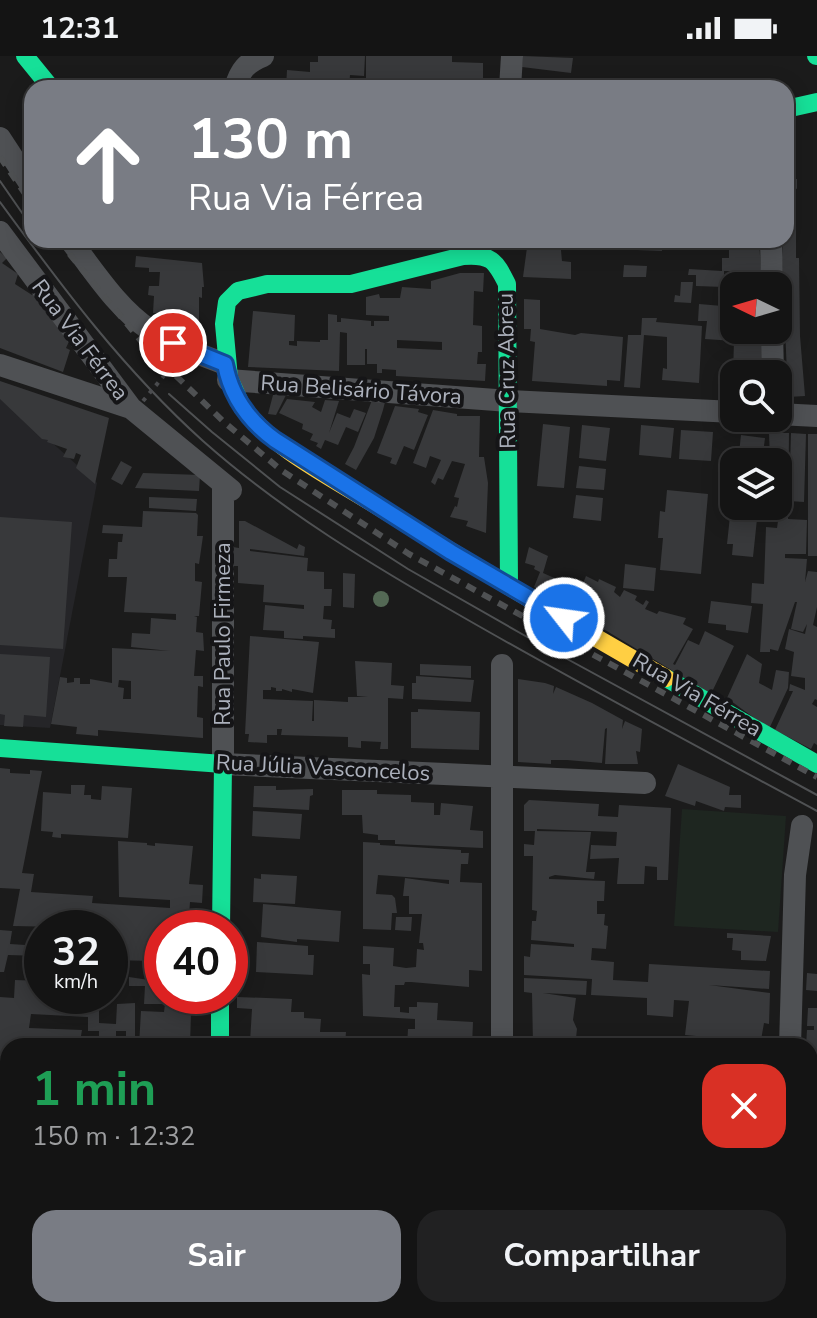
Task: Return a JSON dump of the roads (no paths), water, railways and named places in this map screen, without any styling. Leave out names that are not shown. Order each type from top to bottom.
[{"type":"main road","points":[[25,56],[44,80]]},
{"type":"main road","points":[[794,107],[817,102]]},
{"type":"main road","name":"Rua Cruz Abreu","points":[[227,372],[225,305],[230,296],[238,291],[286,284],[346,284],[396,275],[471,254],[486,256],[496,264],[507,284],[509,586]]},
{"type":"main road","name":"Rua Via Férrea","points":[[227,372],[245,412],[275,440],[509,586],[817,764]]},
{"type":"main road","name":"Rua Júlia Vasconcelos","points":[[0,748],[223,764]]},
{"type":"main road","name":"Rua Paulo Firmeza","points":[[221,910],[223,764]]},
{"type":"main road","points":[[220,1014],[220,1038]]},
{"type":"street","points":[[238,80],[249,62],[263,56]]},
{"type":"street","points":[[510,80],[512,56]]},
{"type":"street","points":[[0,138],[24,175]]},
{"type":"street","name":"Rua Via Férrea","points":[[0,232],[137,404]]},
{"type":"street","points":[[76,248],[111,292],[149,329],[227,372]]},
{"type":"street","points":[[771,248],[772,272]]},
{"type":"street","points":[[0,365],[137,404]]},
{"type":"street","name":"Rua Belisário Távora","points":[[227,372],[509,401],[720,411]]},
{"type":"street","name":"Rua Paulo Firmeza","points":[[137,404],[227,488],[223,764]]},
{"type":"street","points":[[792,415],[817,416]]},
{"type":"street","points":[[502,665],[502,1038]]},
{"type":"street","name":"Rua Júlia Vasconcelos","points":[[223,764],[645,783]]},
{"type":"street","points":[[790,1038],[795,875],[802,826]]},
{"type":"tram line","points":[[0,181],[24,216]]},
{"type":"tram line","points":[[0,202],[24,234]]},
{"type":"tram line","points":[[35,248],[120,356],[174,414],[234,467],[297,515],[433,600],[817,811]]},
{"type":"tram line","points":[[169,394],[280,487],[408,569],[817,795]]},
{"type":"railway","points":[[0,157],[24,192]]},
{"type":"railway","points":[[65,248],[146,347],[224,422],[281,470],[409,554],[817,777]]}]
